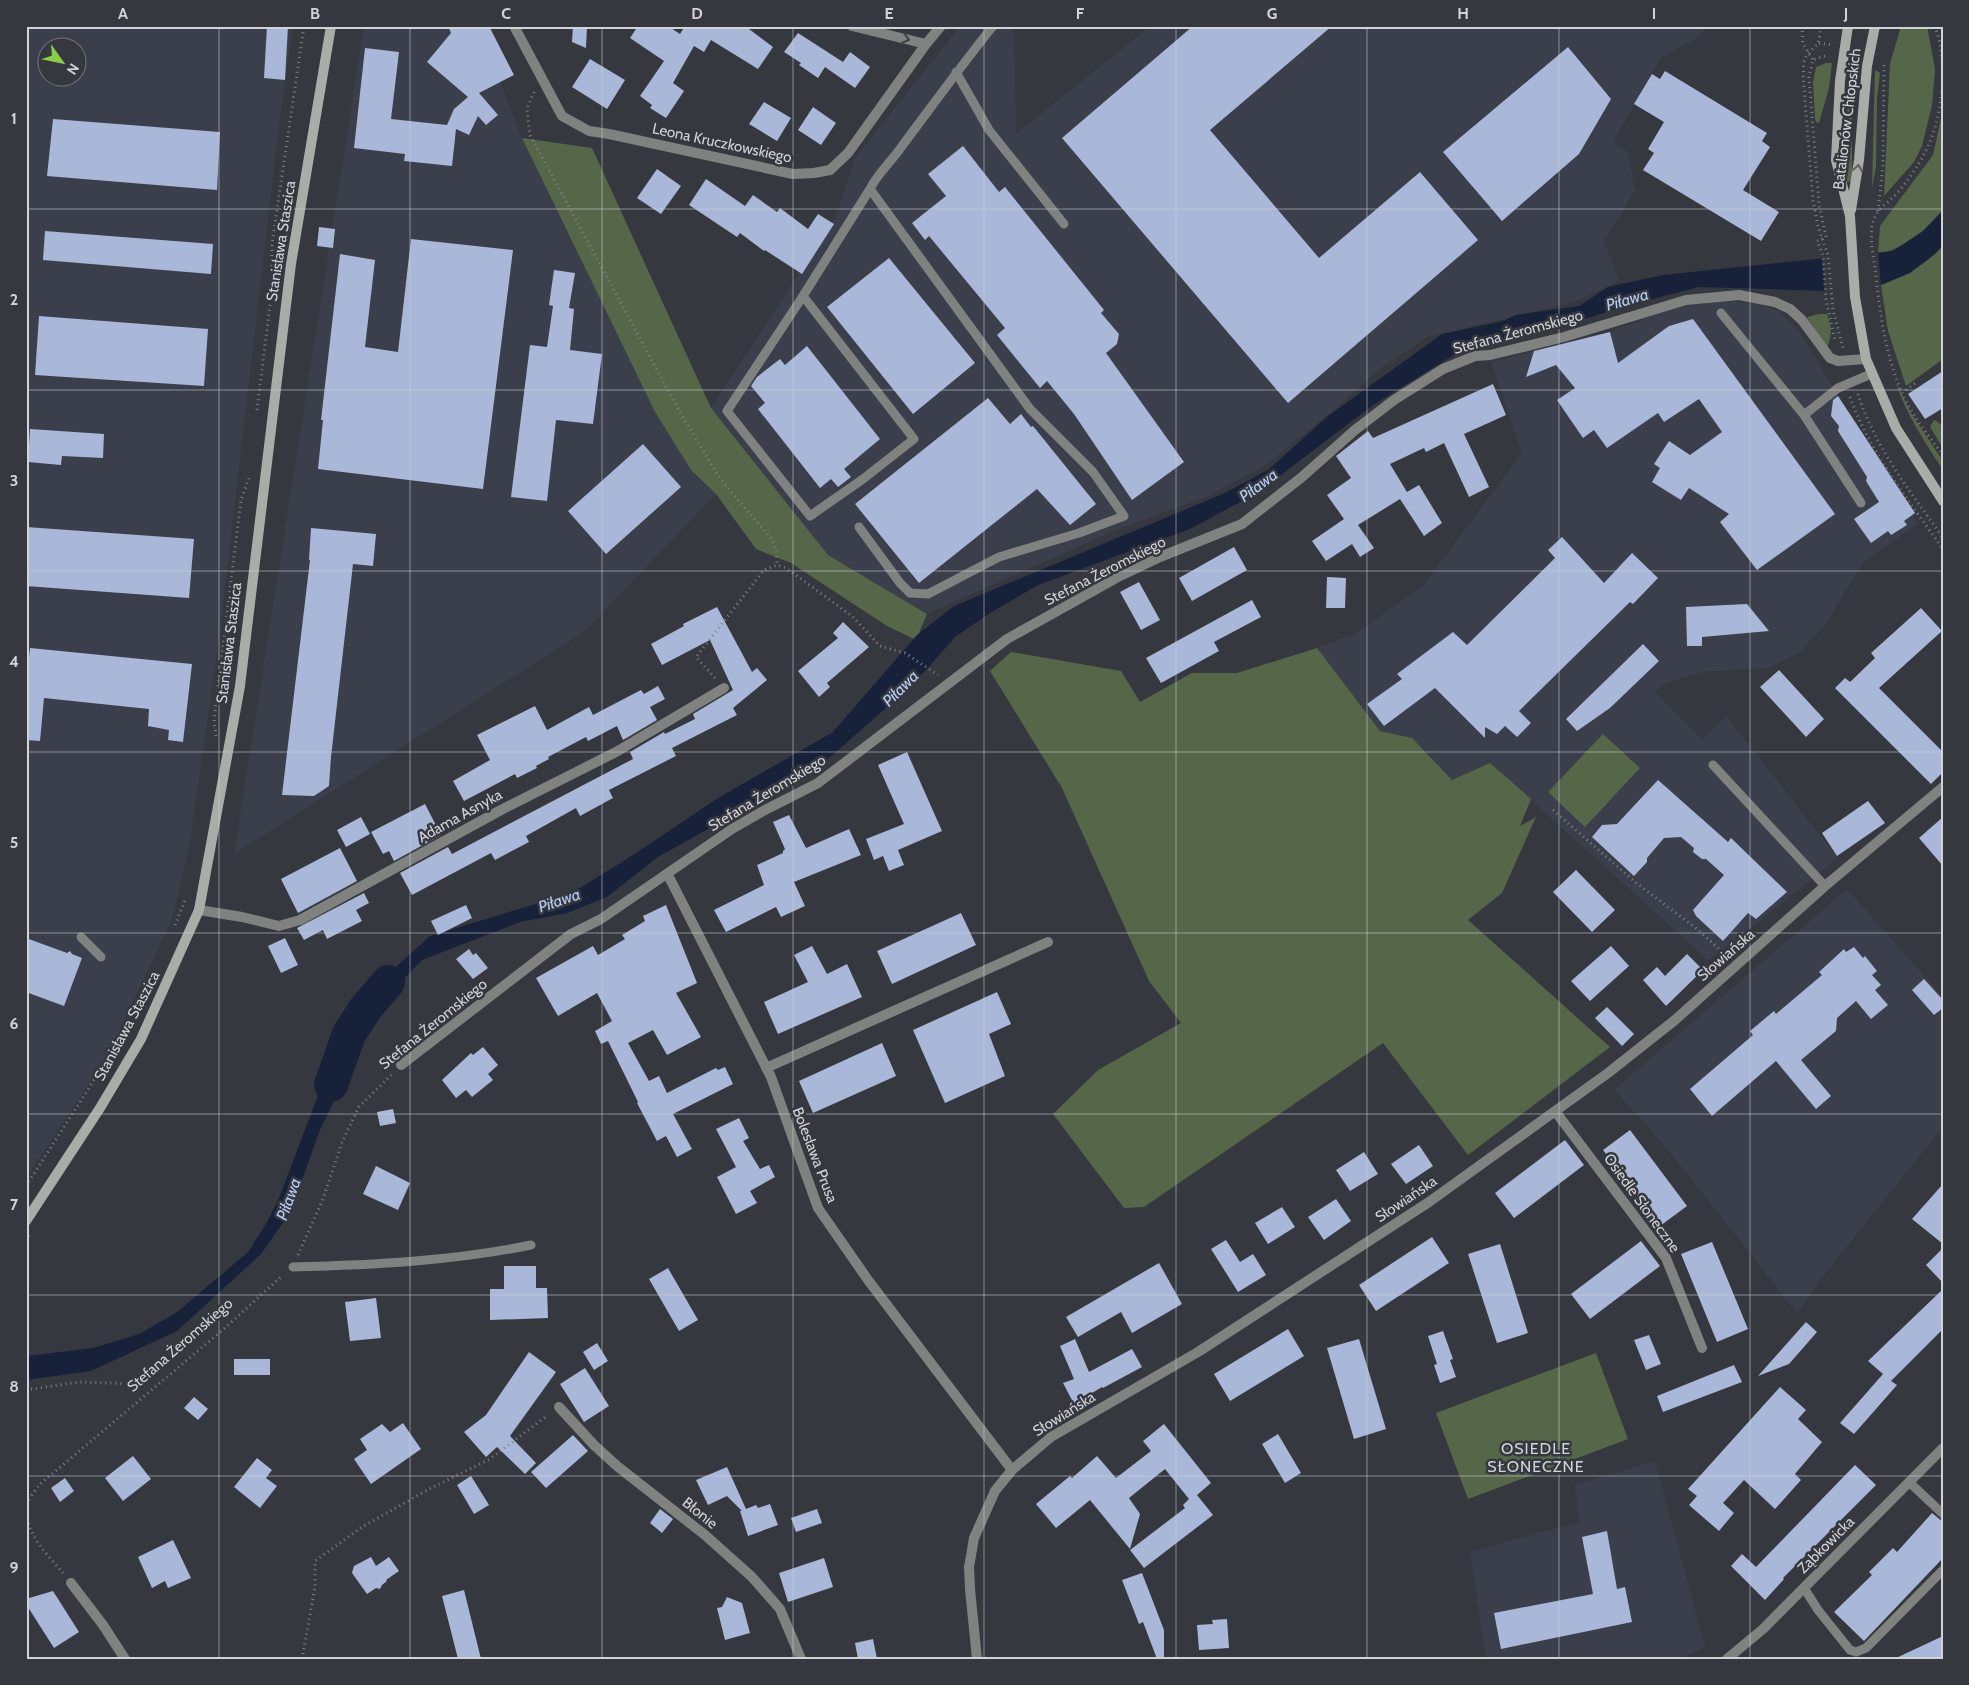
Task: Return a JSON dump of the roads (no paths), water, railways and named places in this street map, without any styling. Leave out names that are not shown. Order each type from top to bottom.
[{"type":"main road","name":"Stanisława Staszica","points":[[26,1221],[100,1108],[141,1039],[199,910],[240,686],[291,264],[331,26]]},
{"type":"main road","name":"Batalionów Chłopskich","points":[[1848,26],[1840,81],[1836,160],[1850,216],[1855,297],[1866,359],[1896,428],[1943,501]]},
{"type":"main road","name":"Batalionów Chłopskich","points":[[1850,216],[1860,160],[1867,66],[1876,26]]},
{"type":"street","name":"Leona Kruczkowskiego","points":[[514,26],[540,78],[562,116],[589,131],[793,174],[830,170],[848,153],[941,26]]},
{"type":"street","points":[[852,26],[926,44]]},
{"type":"street","name":"Stefana Żeromskiego","points":[[401,1065],[571,934],[601,919],[668,875],[732,829],[818,783],[1007,639],[1120,576],[1160,557],[1242,524],[1302,477],[1355,430],[1394,400],[1443,369],[1476,356],[1490,355],[1564,337],[1686,300],[1739,295],[1770,301],[1790,309],[1802,320],[1830,358],[1838,361],[1866,359]]},
{"type":"street","name":"Adama Asnyka","points":[[199,910],[242,917],[279,926],[300,920],[501,810],[616,752],[724,688]]},
{"type":"street","name":"Słowiańska","points":[[977,1659],[969,1574],[974,1538],[995,1491],[1012,1470],[1051,1437],[1198,1352],[1424,1205],[1608,1073],[1675,1020],[1825,886],[1943,787]]},
{"type":"street","name":"Bolesława Prusa","points":[[668,875],[766,1068],[818,1208],[868,1280],[1012,1470]]},
{"type":"street","points":[[766,1068],[1048,942]]},
{"type":"street","name":"Osiedle Słoneczne","points":[[1556,1111],[1666,1258],[1702,1348]]},
{"type":"street","name":"Błonie","points":[[559,1407],[594,1445],[617,1466],[705,1535],[752,1577],[780,1609],[801,1659]]},
{"type":"street","name":"Ząbkowicka","points":[[1726,1659],[1763,1629],[1943,1448]]},
{"type":"street","points":[[71,1583],[103,1625],[125,1659]]},
{"type":"lane","points":[[803,296],[914,439],[863,479],[810,516],[727,411],[803,296],[874,181],[900,150],[956,72],[993,26]]},
{"type":"lane","points":[[956,72],[989,130],[1064,224]]},
{"type":"lane","points":[[859,527],[910,593],[928,594],[999,557],[1078,533],[1124,516],[1093,472],[1030,410],[870,189]]},
{"type":"lane","points":[[1721,313],[1804,415],[1860,503]]},
{"type":"lane","points":[[1804,415],[1838,388],[1871,374]]},
{"type":"lane","points":[[1713,765],[1825,886]]},
{"type":"lane","points":[[81,936],[101,957]]},
{"type":"lane","points":[[293,1267],[375,1264],[493,1253],[531,1245]]},
{"type":"lane","points":[[1909,1482],[1943,1514]]},
{"type":"lane","points":[[1804,1588],[1818,1610],[1850,1650],[1856,1652],[1866,1648],[1943,1570]]},
{"type":"water","points":[[1943,210],[1943,245],[1935,254],[1910,273],[1881,285],[1826,291],[1699,287],[1452,356],[1373,405],[1257,493],[1190,529],[1038,585],[990,613],[955,637],[927,669],[894,701],[820,766],[658,857],[607,897],[567,913],[520,922],[422,960],[381,1003],[320,1130],[290,1213],[261,1254],[177,1331],[91,1371],[26,1380],[26,1356],[93,1348],[139,1334],[176,1313],[248,1252],[266,1224],[279,1198],[322,1085],[379,982],[430,936],[552,899],[580,888],[718,798],[833,732],[917,635],[954,606],[1225,493],[1268,470],[1328,416],[1442,334],[1503,321],[1516,315],[1579,306],[1608,287],[1663,275],[1893,251],[1923,231]]},
{"type":"waterway","name":"Piława","points":[[331,1085],[349,1034],[365,1009],[388,982]]},
{"type":"district","name":"OSIEDLE SŁONECZNE","points":[[1536,1457]]}]
